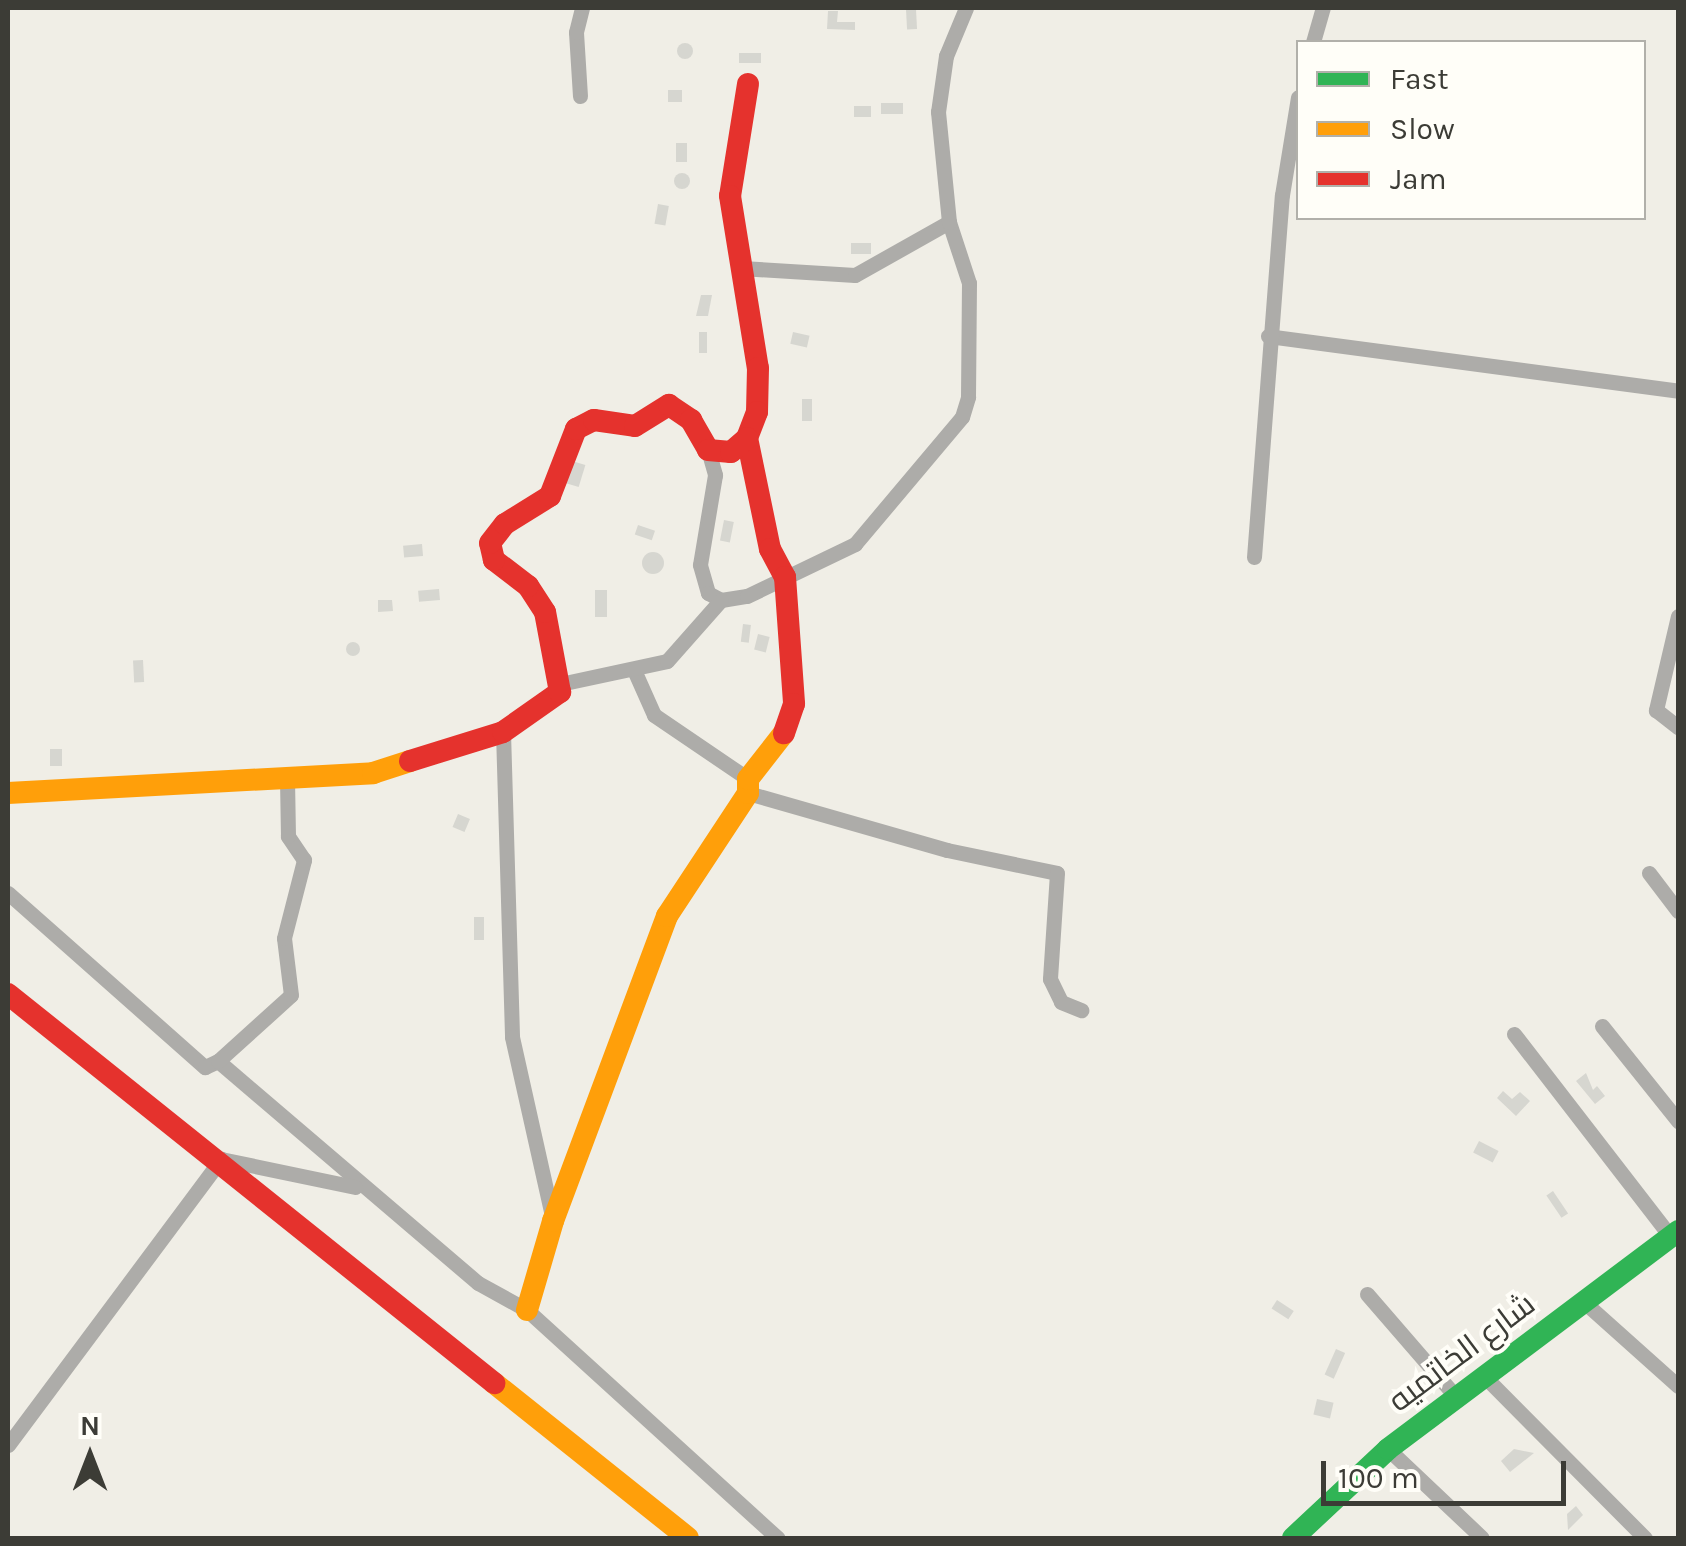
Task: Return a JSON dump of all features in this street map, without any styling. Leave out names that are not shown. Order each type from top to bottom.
[{"type":"street","points":[[580,96],[576,32],[582,8]]},
{"type":"street","points":[[560,684],[667,661],[722,600],[785,578],[855,544],[962,417],[968,397],[969,283],[950,222],[940,86],[966,8]]},
{"type":"street","points":[[1314,40],[1323,8]]},
{"type":"street","points":[[708,450],[732,452],[747,438],[757,412],[758,368],[730,196],[748,84]]},
{"type":"street","points":[[1254,557],[1268,336],[1296,114]]},
{"type":"street","points":[[741,268],[855,274],[950,222]]},
{"type":"street","points":[[1268,336],[1678,391]]},
{"type":"street","points":[[8,793],[373,773],[503,732],[560,692],[560,684],[546,612],[528,586],[494,560],[492,537],[550,496],[566,446],[587,421],[635,426],[676,406],[708,450],[716,475],[701,574],[708,593],[722,600]]},
{"type":"street","points":[[527,1310],[552,1221],[667,916],[781,740],[794,704],[785,578],[770,549],[747,438]]},
{"type":"street","points":[[1678,616],[1656,710],[1678,727]]},
{"type":"street","points":[[634,670],[654,714],[748,786],[946,850],[1056,873],[1050,979],[1061,1002],[1082,1010]]},
{"type":"street","points":[[503,732],[512,1037],[552,1221]]},
{"type":"street","points":[[8,893],[206,1067],[218,1061],[292,994],[284,938],[304,860],[288,836],[287,779]]},
{"type":"street","points":[[1649,873],[1678,911]]},
{"type":"street","points":[[8,994],[221,1159],[688,1538]]},
{"type":"street","points":[[1602,1026],[1678,1121]]},
{"type":"street","points":[[1514,1034],[1675,1234]]},
{"type":"street","points":[[218,1061],[360,1188],[478,1283],[527,1310],[778,1538]]},
{"type":"street","points":[[221,1159],[360,1188]]},
{"type":"street","points":[[8,1445],[221,1159]]},
{"type":"street","name":"شارع الخاتميه","points":[[1298,1537],[1388,1449],[1675,1234]]},
{"type":"street","points":[[1367,1294],[1458,1398]]},
{"type":"street","points":[[1584,1302],[1678,1386]]},
{"type":"street","points":[[1485,1377],[1645,1538]]},
{"type":"street","points":[[1388,1449],[1482,1538]]},
{"type":"building","points":[[916,9],[917,29],[907,29],[906,10]]},
{"type":"building","points":[[828,11],[838,11],[837,22],[855,22],[855,30],[827,29]]},
{"type":"building","points":[[685,43],[693,51],[685,59],[677,51]]},
{"type":"building","points":[[739,53],[761,53],[761,63],[739,63]]},
{"type":"building","points":[[668,90],[682,90],[682,102],[668,102]]},
{"type":"building","points":[[881,103],[903,103],[903,114],[881,114]]},
{"type":"building","points":[[854,106],[871,106],[871,117],[854,117]]},
{"type":"building","points":[[676,143],[687,143],[687,162],[676,162]]},
{"type":"building","points":[[682,173],[690,181],[682,189],[674,181]]},
{"type":"building","points":[[658,204],[669,206],[665,226],[655,224]]},
{"type":"building","points":[[851,243],[871,243],[871,254],[851,254]]},
{"type":"building","points":[[701,295],[712,295],[708,316],[696,316]]},
{"type":"building","points":[[699,332],[707,332],[707,353],[699,353]]},
{"type":"building","points":[[793,332],[810,336],[807,348],[790,344]]},
{"type":"building","points":[[802,399],[812,399],[812,421],[802,421]]},
{"type":"building","points":[[572,461],[585,465],[579,487],[565,483]]},
{"type":"building","points":[[724,520],[734,522],[730,543],[720,541]]},
{"type":"building","points":[[638,525],[655,531],[652,540],[635,534]]},
{"type":"building","points":[[422,544],[423,556],[404,558],[403,546]]},
{"type":"building","points":[[653,552],[661,555],[661,571],[653,574],[645,571],[642,563],[645,555]]},
{"type":"building","points":[[439,589],[440,600],[419,602],[418,591]]},
{"type":"building","points":[[595,590],[607,590],[607,617],[595,617]]},
{"type":"building","points":[[378,600],[392,600],[393,611],[378,612]]},
{"type":"building","points":[[743,624],[751,625],[749,643],[741,642]]},
{"type":"building","points":[[758,634],[770,637],[766,652],[754,650]]},
{"type":"building","points":[[353,642],[360,649],[353,656],[346,649]]},
{"type":"building","points":[[143,660],[144,682],[134,682],[133,661]]},
{"type":"building","points":[[50,749],[62,749],[62,766],[50,766]]},
{"type":"building","points":[[458,814],[470,819],[464,832],[453,827]]},
{"type":"building","points":[[474,917],[484,917],[484,940],[474,940]]},
{"type":"building","points":[[1586,1073],[1593,1090],[1597,1086],[1605,1096],[1595,1104],[1576,1081]]},
{"type":"building","points":[[1503,1091],[1512,1099],[1520,1092],[1530,1101],[1516,1116],[1497,1098]]},
{"type":"building","points":[[1479,1141],[1499,1151],[1493,1163],[1473,1153]]},
{"type":"building","points":[[1553,1191],[1568,1213],[1561,1218],[1546,1195]]},
{"type":"building","points":[[1277,1300],[1294,1311],[1288,1319],[1272,1308]]},
{"type":"building","points":[[1336,1349],[1345,1353],[1334,1379],[1325,1375]]},
{"type":"building","points":[[1317,1399],[1334,1403],[1330,1418],[1313,1415]]},
{"type":"building","points":[[1514,1449],[1534,1453],[1510,1472],[1501,1461]]},
{"type":"building","points":[[1576,1506],[1583,1515],[1568,1530],[1567,1514]]},
{"type":"traffic: fast","points":[[1293,1538],[1388,1449],[1678,1231]]},
{"type":"traffic: slow","points":[[527,1310],[553,1221],[667,916],[748,793],[748,779],[784,733]]},
{"type":"traffic: slow","points":[[8,793],[373,773],[410,761]]},
{"type":"traffic: slow","points":[[494,1383],[688,1538]]},
{"type":"traffic: jam","points":[[748,84],[730,196],[758,368],[757,412],[747,438],[770,549],[785,577],[794,704],[784,733]]},
{"type":"traffic: jam","points":[[410,761],[503,732],[560,692],[545,612],[528,586],[494,560],[490,543],[505,524],[550,496],[576,429],[594,420],[635,426],[669,405],[691,420],[708,450],[731,452],[747,438]]},
{"type":"traffic: jam","points":[[8,994],[494,1383]]}]
